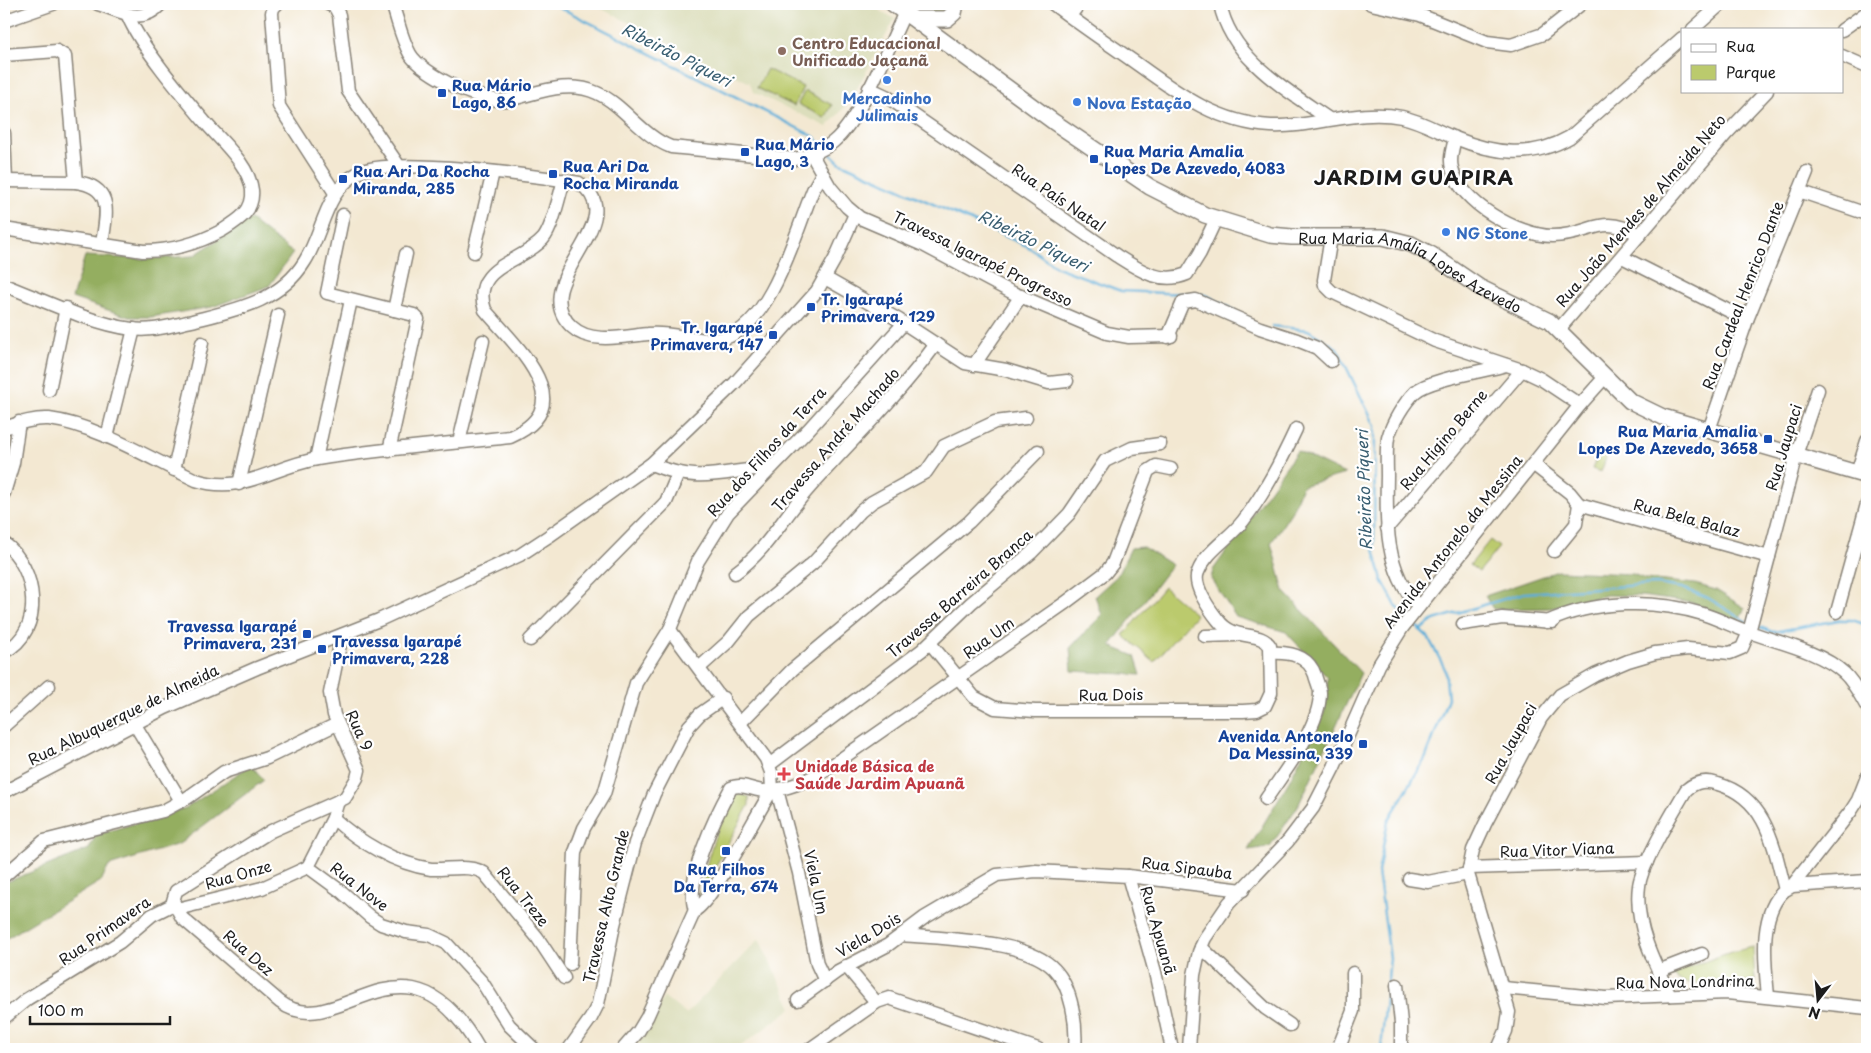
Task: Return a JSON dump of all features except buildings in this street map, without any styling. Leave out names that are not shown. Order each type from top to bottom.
[{"type":"main road","points":[[904,12],[938,21],[956,9]]},
{"type":"main road","points":[[956,9],[951,32],[957,49]]},
{"type":"main road","name":"Rua Maria Amália Lopes Azevedo","points":[[904,12],[957,49],[1054,122],[1133,177],[1173,200],[1216,219],[1270,235],[1383,237],[1406,242],[1432,255],[1479,287],[1536,314],[1559,329],[1605,377],[1638,407],[1662,417],[1862,475]]},
{"type":"street","points":[[4,21],[53,4]]},
{"type":"street","points":[[105,5],[128,16],[144,16],[161,4]]},
{"type":"street","points":[[277,4],[273,8],[272,13],[279,106],[336,192]]},
{"type":"street","points":[[328,4],[335,7],[339,16],[348,91],[399,166]]},
{"type":"street","points":[[392,4],[410,54],[418,65],[470,93],[489,99],[505,100],[562,87],[582,89],[597,93],[659,141],[671,146],[780,158],[795,158],[814,154],[834,141],[848,125],[869,88],[904,12]]},
{"type":"street","points":[[1053,4],[1190,102],[1230,119],[1270,126],[1292,126],[1330,119],[1379,114],[1395,116],[1424,124],[1488,150],[1510,153],[1533,151],[1554,146],[1587,124],[1681,39]]},
{"type":"street","points":[[1070,16],[1079,4]]},
{"type":"street","points":[[1220,4],[1231,34],[1242,51],[1264,72],[1330,119]]},
{"type":"street","points":[[1371,4],[1420,16],[1487,42],[1511,45],[1543,34],[1581,4]]},
{"type":"street","points":[[1694,28],[1721,4]]},
{"type":"street","points":[[1844,29],[1867,12]]},
{"type":"street","points":[[4,230],[143,251],[180,247],[214,234],[242,218],[251,199],[249,179],[242,166],[198,114],[144,43],[128,16]]},
{"type":"street","points":[[4,55],[57,51],[65,56],[76,182]]},
{"type":"street","points":[[1844,57],[1867,67]]},
{"type":"street","name":"Rua País Natal","points":[[869,88],[886,96],[1117,256],[1148,274],[1166,278],[1187,274],[1216,219]]},
{"type":"street","name":"Rua João Mendes de Almeida Neto","points":[[1559,329],[1726,134],[1766,92]]},
{"type":"street","points":[[4,132],[5,181],[76,182],[88,184],[103,196],[106,215],[102,244]]},
{"type":"street","points":[[1455,138],[1451,161],[1452,170],[1478,204],[1500,220],[1530,233],[1550,236],[1579,232],[1608,224],[1618,224],[1640,235]]},
{"type":"street","name":"Travessa Igarapé Progresso","points":[[814,154],[822,174],[855,214],[922,245],[1021,296],[1107,333],[1128,337],[1170,337],[1183,302],[1196,300],[1260,328],[1317,348],[1331,361]]},
{"type":"street","points":[[4,285],[113,325],[134,329],[170,326],[243,308],[279,289],[292,279],[304,263],[319,233],[328,205],[336,192],[359,172],[371,168],[399,166],[493,172],[579,183],[586,188],[594,203],[592,228],[560,291],[558,299],[561,312],[570,326],[586,336],[595,338],[672,333],[711,339],[733,334],[762,308],[771,294],[813,190],[822,174]]},
{"type":"street","points":[[474,252],[493,172]]},
{"type":"street","name":"Rua Cardeal Henrico Dante","points":[[1709,430],[1747,320],[1807,172]]},
{"type":"street","points":[[4,428],[19,422],[50,420],[107,437],[174,470],[211,485],[239,484],[277,469],[316,460],[510,437],[529,427],[540,413],[543,388],[538,374],[485,310],[482,290],[491,274],[542,240],[547,234],[564,180]]},
{"type":"street","points":[[1799,191],[1867,214]]},
{"type":"street","name":"Rua Albuquerque de Almeida","points":[[4,792],[134,724],[222,683],[342,635],[520,555],[651,464],[751,366],[807,305],[825,278],[855,214]]},
{"type":"street","points":[[344,215],[327,291],[329,294],[414,315],[418,319],[389,450]]},
{"type":"street","points":[[1330,237],[1324,280],[1328,289],[1429,339],[1522,370],[1540,379],[1580,405]]},
{"type":"street","points":[[394,310],[406,254]]},
{"type":"street","points":[[1622,257],[1747,320]]},
{"type":"street","points":[[825,278],[904,323],[965,363],[1006,370],[1049,383],[1067,381]]},
{"type":"street","points":[[974,365],[1021,296]]},
{"type":"street","points":[[316,460],[351,300]]},
{"type":"street","points":[[48,390],[66,308]]},
{"type":"street","points":[[239,484],[278,315]]},
{"type":"street","name":"Rua dos Filhos da Terra","points":[[570,964],[575,852],[584,828],[604,794],[636,683],[670,629],[684,591],[708,541],[728,513],[904,323]]},
{"type":"street","points":[[107,437],[134,329]]},
{"type":"street","points":[[459,442],[483,340]]},
{"type":"street","points":[[174,470],[202,343]]},
{"type":"street","name":"Travessa André Machado","points":[[735,573],[755,557],[772,539],[798,502],[907,383],[936,344]]},
{"type":"street","points":[[1417,609],[1407,594],[1396,570],[1387,528],[1388,439],[1404,406],[1421,387],[1506,366]]},
{"type":"street","name":"Rua Higino Berne","points":[[1387,528],[1522,370]]},
{"type":"street","name":"Avenida Antonelo da Messina","points":[[1189,1049],[1194,976],[1201,947],[1219,915],[1301,826],[1324,790],[1379,665],[1402,628],[1580,405],[1605,377]]},
{"type":"street","name":"Rua Jaupaci","points":[[1468,871],[1473,850],[1485,824],[1541,718],[1560,694],[1595,674],[1655,653],[1688,650],[1721,654],[1736,652],[1746,642],[1796,455],[1818,390]]},
{"type":"street","points":[[699,668],[729,641],[749,616],[813,563],[861,511],[872,502],[926,472],[944,446],[995,422],[1026,418]]},
{"type":"street","points":[[4,493],[13,463],[19,422]]},
{"type":"street","points":[[1236,635],[1218,621],[1197,583],[1197,573],[1214,548],[1243,522],[1277,470],[1296,429]]},
{"type":"street","points":[[1862,475],[1867,441]]},
{"type":"street","name":"Travessa Barreira Branca","points":[[769,765],[930,643],[1054,530],[1069,514],[1105,461],[1132,448],[1160,444]]},
{"type":"street","points":[[741,722],[792,670],[824,642],[970,522],[1038,451]]},
{"type":"street","points":[[651,464],[678,474],[704,476],[772,467]]},
{"type":"street","points":[[1533,464],[1570,493],[1579,504],[1576,524],[1554,551]]},
{"type":"street","name":"Rua Um","points":[[695,910],[692,900],[698,866],[712,826],[732,788],[739,786],[758,791],[797,786],[824,771],[958,679],[1105,573],[1113,563],[1148,471],[1156,466],[1171,470]]},
{"type":"street","points":[[530,640],[666,502],[678,474]]},
{"type":"street","name":"Rua Bela Balaz","points":[[1579,504],[1769,557]]},
{"type":"street","points":[[1837,612],[1867,504]]},
{"type":"street","points":[[4,543],[22,560],[28,572],[32,602],[31,616],[26,630],[4,652]]},
{"type":"street","points":[[1464,624],[1502,618],[1546,622],[1598,606],[1649,604],[1678,608],[1751,624],[1816,656],[1842,671],[1854,684],[1867,707]]},
{"type":"street","points":[[623,1049],[647,1017],[695,910],[701,908],[714,891],[775,790],[769,765],[741,722],[676,640],[670,629]]},
{"type":"street","name":"Rua 9","points":[[338,801],[345,798],[351,789],[358,770],[334,714],[331,688],[339,660],[342,635]]},
{"type":"street","points":[[1205,636],[1236,635],[1262,638],[1270,646],[1271,653],[1284,652],[1300,656],[1312,667],[1320,692],[1312,724],[1266,800]]},
{"type":"street","name":"Rua Dois","points":[[930,643],[958,679],[980,702],[995,708],[1011,710],[1252,710],[1265,706],[1270,698],[1271,653]]},
{"type":"street","points":[[4,726],[49,686]]},
{"type":"street","name":"Travessa Alto Grande","points":[[569,1049],[591,1018],[598,1004],[620,898],[635,843],[646,812],[689,726],[700,714],[723,698]]},
{"type":"street","points":[[134,724],[182,801]]},
{"type":"street","points":[[4,876],[30,853],[52,838],[163,811],[182,801],[224,772],[267,758],[337,724]]},
{"type":"street","points":[[1768,996],[1767,933],[1776,900],[1789,888],[1851,811],[1864,788],[1867,777]]},
{"type":"street","points":[[1670,994],[1658,971],[1645,936],[1639,903],[1639,885],[1647,862],[1686,790],[1698,782],[1710,782],[1738,792],[1760,812],[1789,888]]},
{"type":"street","name":"Viela Um","points":[[775,790],[799,873],[817,964],[824,981]]},
{"type":"street","points":[[176,906],[176,891],[190,881],[271,831],[338,801]]},
{"type":"street","name":"Rua Nove","points":[[338,801],[333,818],[308,867],[381,924],[406,932],[429,934],[446,943],[482,982],[509,1025],[534,1049]]},
{"type":"street","name":"Rua Treze","points":[[333,818],[370,846],[417,866],[475,869],[484,872],[504,893],[537,937],[564,978]]},
{"type":"street","name":"Rua Vitor Viana","points":[[1409,880],[1428,882],[1468,871],[1647,862]]},
{"type":"street","name":"Rua Onze","points":[[176,906],[262,888],[308,867]]},
{"type":"street","name":"Rua Apuanã","points":[[981,883],[1001,874],[1024,871],[1128,876],[1155,972],[1172,1049]]},
{"type":"street","points":[[1468,871],[1487,941],[1503,988],[1509,1019],[1498,1049]]},
{"type":"street","name":"Rua Sipauba","points":[[1128,876],[1243,890]]},
{"type":"street","points":[[1789,888],[1867,881]]},
{"type":"street","name":"Viela Dois","points":[[798,1000],[846,966],[881,949],[924,918],[981,883]]},
{"type":"street","name":"Rua Primavera","points":[[4,1018],[27,999],[120,942],[152,915],[176,906]]},
{"type":"street","name":"Rua Dez","points":[[176,906],[182,918],[280,1002],[294,1011],[302,1013],[318,1011],[380,991],[399,989],[421,991],[434,996],[449,1008],[467,1028],[479,1049]]},
{"type":"street","points":[[902,935],[994,944],[1030,954],[1048,963],[1060,976],[1067,992],[1075,1034],[1075,1049]]},
{"type":"street","points":[[1201,947],[1265,1008],[1290,1025]]},
{"type":"street","points":[[1658,971],[1702,954]]},
{"type":"street","points":[[846,966],[876,1002]]},
{"type":"street","points":[[1338,1049],[1341,1035],[1353,1011],[1353,973]]},
{"type":"street","points":[[1396,985],[1401,1023],[1401,1049]]},
{"type":"street","name":"Rua Nova Londrina","points":[[1503,988],[1606,998],[1727,993],[1867,1008]]},
{"type":"street","points":[[810,1049],[876,1002],[889,998],[1038,1049]]},
{"type":"shaded area","name":"Centro Educacional Unificado Jaçanã","points":[[592,4],[868,4],[895,19],[850,101],[827,127],[753,92],[750,83]]},
{"type":"shaded area","points":[[759,939],[792,1008],[737,1049],[636,1049],[664,997],[686,1014]]},
{"type":"green space","points":[[902,4],[949,4],[939,12],[927,14]]},
{"type":"green space","points":[[767,69],[803,87],[794,106],[757,88]]},
{"type":"green space","points":[[805,91],[832,105],[825,118],[798,104]]},
{"type":"green space","points":[[250,219],[293,253],[269,286],[212,307],[151,317],[129,317],[72,298],[85,256],[146,259],[193,256]]},
{"type":"green space","points":[[1600,450],[1608,453],[1601,472],[1592,469]]},
{"type":"green space","points":[[1297,451],[1345,474],[1302,486],[1292,511],[1271,543],[1284,591],[1361,673],[1298,806],[1270,847],[1248,850],[1288,783],[1324,713],[1328,678],[1286,632],[1236,617],[1211,579],[1213,570]]},
{"type":"green space","points":[[1490,540],[1499,547],[1479,572],[1470,565]]},
{"type":"green space","points":[[1143,547],[1172,565],[1110,646],[1135,656],[1141,675],[1072,671],[1070,648],[1102,615],[1095,596],[1117,576],[1131,548]]},
{"type":"green space","points":[[1558,571],[1633,574],[1645,579],[1695,584],[1716,590],[1745,608],[1737,622],[1694,603],[1641,596],[1607,595],[1552,608],[1493,609],[1485,596]]},
{"type":"green space","points":[[1164,587],[1196,615],[1154,662],[1123,635]]},
{"type":"green space","points":[[251,765],[264,780],[179,844],[109,866],[101,881],[4,940],[4,883],[89,849],[96,835],[186,808]]},
{"type":"green space","points":[[739,793],[749,797],[749,805],[699,897],[713,841],[725,812]]},
{"type":"green space","points":[[1753,947],[1755,981],[1686,983],[1677,979],[1672,973],[1731,952]]},
{"type":"waterway","name":"Ribeirão Piqueri","points":[[553,4],[813,136],[821,144]]},
{"type":"waterway","name":"Ribeirão Piqueri","points":[[828,151],[839,162],[1027,246],[1057,267],[1121,291],[1206,295],[1235,311]]},
{"type":"waterway","name":"Ribeirão Piqueri","points":[[1272,326],[1308,330],[1337,348],[1375,426],[1374,549],[1382,580],[1396,606],[1406,616]]},
{"type":"waterway","points":[[1420,630],[1434,620],[1524,593],[1656,584],[1682,588],[1708,598],[1747,622]]},
{"type":"waterway","points":[[1754,625],[1773,632],[1839,620],[1852,620],[1867,625]]},
{"type":"waterway","name":"Ribeirão Piqueri","points":[[1381,1049],[1390,958],[1378,872],[1388,821],[1426,757],[1448,698],[1445,669],[1428,637],[1411,621]]},
{"type":"place","name":"Centro Educacional Unificado Jaçanã","points":[[782,51]]},
{"type":"place","name":"Mercadinho Julimais","points":[[887,80]]},
{"type":"place","name":"Rua Mário Lago, 86","points":[[442,93]]},
{"type":"place","name":"Nova Estação","points":[[1077,102]]},
{"type":"place","name":"Rua Mário Lago, 3","points":[[745,152]]},
{"type":"place","name":"Rua Maria Amalia Lopes De Azevedo, 4083","points":[[1094,159]]},
{"type":"place","name":"Rua Ari Da Rocha Miranda","points":[[553,174]]},
{"type":"place","name":"Rua Ari Da Rocha Miranda, 285","points":[[343,179]]},
{"type":"place","name":"NG Stone","points":[[1446,232]]},
{"type":"place","name":"Tr. Igarapé Primavera, 129","points":[[811,307]]},
{"type":"place","name":"Tr. Igarapé Primavera, 147","points":[[773,335]]},
{"type":"place","name":"Rua Maria Amalia Lopes De Azevedo, 3658","points":[[1768,439]]},
{"type":"place","name":"Travessa Igarapé Primavera, 231","points":[[307,634]]},
{"type":"place","name":"Travessa Igarapé Primavera, 228","points":[[322,649]]},
{"type":"place","name":"Avenida Antonelo Da Messina, 339","points":[[1363,744]]},
{"type":"place","name":"Unidade Básica de Saúde Jardim Apuanã","points":[[784,774]]},
{"type":"place","name":"Rua Filhos Da Terra, 674","points":[[726,851]]},
{"type":"district","name":"JARDIM GUAPIRA","points":[[1414,177]]}]
